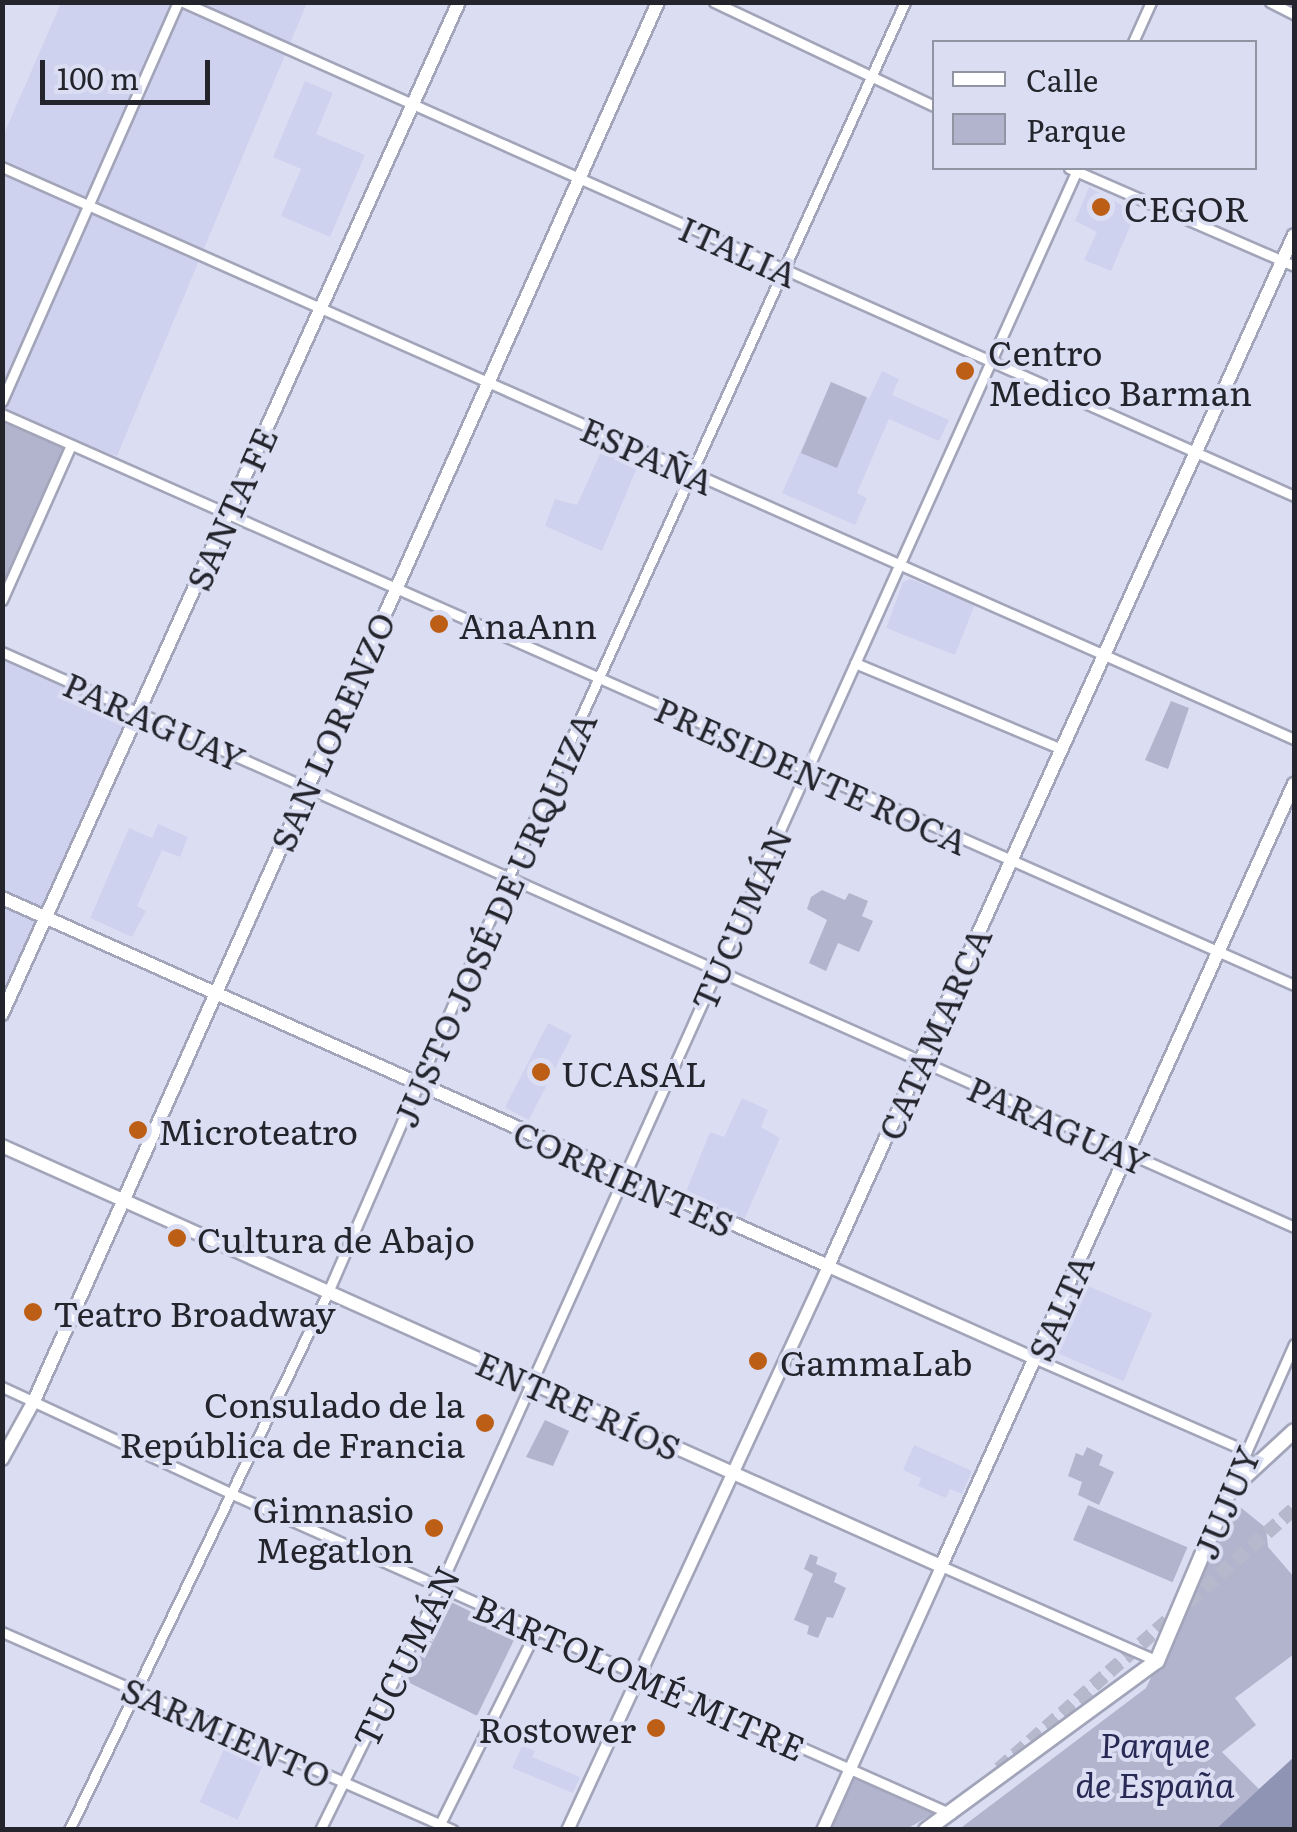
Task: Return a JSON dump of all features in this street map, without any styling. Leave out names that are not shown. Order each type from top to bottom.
[{"type":"main road","name":"SANTA FE","points":[[2,1014],[459,2]]},
{"type":"main road","name":"SAN LORENZO","points":[[2,1459],[34,1401],[304,787],[658,2]]},
{"type":"main road","name":"CATAMARCA","points":[[828,1266],[1196,453],[1289,263],[1294,235]]},
{"type":"main road","name":"SALTA","points":[[941,1566],[1294,784]]},
{"type":"main road","name":"CORRIENTES","points":[[2,898],[828,1266]]},
{"type":"main road","name":"ENTRE RÍOS","points":[[2,1146],[941,1566]]},
{"type":"main road","points":[[1229,1491],[1294,1431]]},
{"type":"main road","name":"JUJUY","points":[[1157,1661],[1229,1491]]},
{"type":"main road","points":[[926,1830],[1157,1661]]},
{"type":"street","name":"ITALIA","points":[[180,2],[1294,496]]},
{"type":"street","points":[[2,402],[180,2]]},
{"type":"street","points":[[714,2],[932,105]]},
{"type":"street","name":"JUSTO JOSÉ DE URQUIZA","points":[[69,1830],[328,1292],[508,878],[905,2]]},
{"type":"street","points":[[1134,40],[1151,2]]},
{"type":"street","points":[[1270,3],[1294,14]]},
{"type":"street","name":"ESPAÑA","points":[[2,166],[1294,739]]},
{"type":"street","name":"TUCUMÁN","points":[[320,1830],[440,1586],[1075,170]]},
{"type":"street","points":[[1077,170],[1289,263]]},
{"type":"street","name":"PRESIDENTE ROCA","points":[[2,414],[1294,984]]},
{"type":"street","points":[[2,600],[71,444]]},
{"type":"street","name":"PARAGUAY","points":[[2,652],[1294,1227]]},
{"type":"street","points":[[856,662],[1062,749]]},
{"type":"street","name":"CORRIENTES","points":[[828,1266],[1247,1451]]},
{"type":"street","name":"CATAMARCA","points":[[567,1830],[828,1266]]},
{"type":"street","name":"JUJUY","points":[[1229,1491],[1294,1344]]},
{"type":"street","name":"BARTOLOMÉ MITRE","points":[[2,1387],[232,1494],[951,1814]]},
{"type":"street","name":"ENTRE RÍOS","points":[[941,1566],[1157,1661]]},
{"type":"street","name":"SALTA","points":[[822,1830],[941,1566]]},
{"type":"street","points":[[440,1824],[536,1629]]},
{"type":"street","name":"SARMIENTO","points":[[2,1632],[452,1830]]},
{"type":"shaded area","points":[[61,3],[307,3],[117,456],[3,419],[3,136]]},
{"type":"shaded area","points":[[305,81],[333,93],[316,134],[365,155],[330,237],[281,216],[301,169],[273,157]]},
{"type":"shaded area","points":[[1089,187],[1136,213],[1111,271],[1084,260],[1097,232],[1075,221]]},
{"type":"shaded area","points":[[882,371],[899,379],[892,395],[949,420],[939,441],[889,419],[857,493],[867,498],[855,525],[782,493],[831,382],[869,399]]},
{"type":"shaded area","points":[[604,445],[640,461],[602,551],[545,526],[555,499],[577,505]]},
{"type":"shaded area","points":[[910,579],[975,604],[955,655],[886,628],[903,582]]},
{"type":"shaded area","points":[[3,652],[138,713],[3,1014]]},
{"type":"shaded area","points":[[158,824],[188,837],[180,857],[162,850],[137,906],[146,911],[132,937],[90,918],[129,828],[152,838]]},
{"type":"shaded area","name":"UCASAL","points":[[548,1023],[572,1035],[529,1120],[505,1108]]},
{"type":"shaded area","points":[[742,1098],[768,1110],[761,1127],[780,1138],[744,1220],[685,1194],[710,1132],[724,1137]]},
{"type":"shaded area","points":[[1086,1285],[1152,1313],[1123,1381],[1057,1353]]},
{"type":"shaded area","points":[[914,1445],[972,1471],[962,1494],[950,1489],[946,1498],[918,1486],[921,1478],[903,1470]]},
{"type":"shaded area","points":[[227,1743],[265,1761],[238,1820],[200,1802]]},
{"type":"shaded area","points":[[522,1746],[535,1751],[532,1757],[580,1777],[573,1793],[512,1768]]},
{"type":"shaded area","points":[[1294,1757],[1294,1829],[1216,1829],[1259,1789]]},
{"type":"green space","points":[[831,382],[867,397],[837,468],[801,453]]},
{"type":"green space","points":[[2,414],[71,445],[3,600]]},
{"type":"green space","points":[[1171,701],[1189,708],[1168,769],[1145,760]]},
{"type":"green space","points":[[822,890],[845,900],[849,893],[868,901],[862,916],[873,921],[859,952],[838,943],[826,971],[809,963],[827,920],[807,909],[811,897]]},
{"type":"green space","points":[[545,1420],[569,1431],[553,1466],[526,1457]]},
{"type":"green space","points":[[1087,1447],[1103,1455],[1099,1465],[1114,1472],[1099,1505],[1078,1495],[1082,1482],[1068,1476],[1076,1453],[1083,1456]]},
{"type":"green space","name":"Parque de España","points":[[1234,1502],[1266,1528],[1268,1547],[1294,1577],[1294,1654],[1235,1698],[1256,1725],[1222,1752],[1259,1789],[1216,1829],[958,1830],[1146,1688]]},
{"type":"green space","points":[[1088,1505],[1187,1547],[1173,1582],[1073,1540]]},
{"type":"green space","points":[[810,1554],[818,1557],[816,1564],[837,1573],[834,1582],[846,1588],[833,1618],[827,1617],[818,1638],[807,1634],[809,1626],[794,1620],[813,1574],[804,1569]]},
{"type":"green space","points":[[445,1599],[517,1634],[477,1716],[405,1681]]},
{"type":"green space","points":[[852,1777],[934,1813],[907,1829],[829,1830]]},
{"type":"tunnel","points":[[999,1769],[1294,1509]]},
{"type":"place","name":"CEGOR","points":[[1101,207]]},
{"type":"place","name":"Centro Medico Barman","points":[[965,371]]},
{"type":"place","name":"AnaAnn","points":[[439,624]]},
{"type":"place","name":"UCASAL","points":[[541,1072]]},
{"type":"place","name":"Microteatro","points":[[138,1130]]},
{"type":"place","name":"Cultura de Abajo","points":[[177,1238]]},
{"type":"place","name":"Teatro Broadway","points":[[33,1312]]},
{"type":"place","name":"GammaLab","points":[[758,1361]]},
{"type":"place","name":"Consulado de la República de Francia","points":[[485,1423]]},
{"type":"place","name":"Gimnasio Megatlon","points":[[434,1528]]},
{"type":"place","name":"Rostower","points":[[656,1728]]}]
